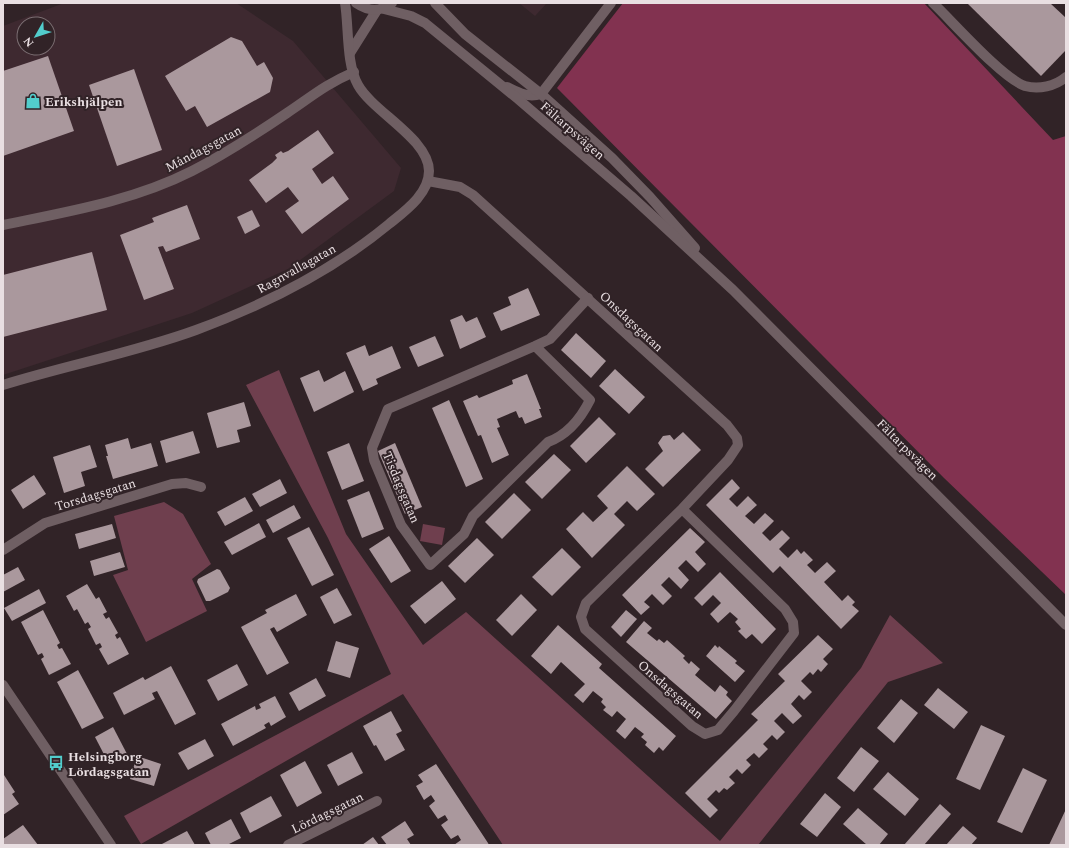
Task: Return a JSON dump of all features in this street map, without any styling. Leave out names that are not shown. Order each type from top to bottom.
[{"type":"street","points":[[345,3],[350,53],[358,84],[364,93],[420,147],[429,164],[428,181]]},
{"type":"street","name":"Fältarpsvägen","points":[[356,3],[363,7],[411,16],[424,23],[499,84],[631,196],[733,290],[1066,625]]},
{"type":"street","points":[[350,53],[380,10],[392,3]]},
{"type":"street","name":"Fältarpsvägen","points":[[435,3],[464,34],[541,94],[623,169],[733,290]]},
{"type":"street","points":[[499,84],[523,95],[532,96],[541,94],[610,3]]},
{"type":"street","points":[[933,3],[997,66],[1020,84],[1030,87],[1044,87],[1054,84],[1066,77]]},
{"type":"street","name":"Måndagsgatan","points":[[3,225],[83,208],[162,184],[191,172],[259,132],[320,88],[354,72]]},
{"type":"street","name":"Onsdagsgatan","points":[[428,181],[460,187],[473,195],[588,298],[727,426],[737,438],[738,445],[735,450],[682,509],[586,603],[581,617],[585,629],[692,726],[705,734],[718,730],[734,711],[794,633],[793,622],[785,609],[682,509]]},
{"type":"street","name":"Ragnvallagatan","points":[[3,385],[151,344],[195,330],[249,309],[328,267],[379,232],[411,205],[428,181]]},
{"type":"street","name":"Tisdagsgatan","points":[[535,346],[590,400],[583,414],[560,438],[548,442],[505,484],[473,516],[464,534],[430,565],[401,524],[374,460],[372,448],[388,409],[550,339],[588,298]]},
{"type":"street","name":"Torsdagsgatan","points":[[3,550],[45,523],[172,484],[186,483],[201,487]]},
{"type":"street","points":[[3,685],[112,845]]},
{"type":"street","name":"Lördagsgatan","points":[[288,845],[377,801]]},
{"type":"shaded area","points":[[64,3],[236,3],[293,41],[401,168],[394,191],[288,269],[192,313],[3,375],[3,26],[16,21],[16,56],[56,56],[56,16],[30,16]]},
{"type":"shaded area","points":[[519,3],[547,3],[535,16]]},
{"type":"shaded area","points":[[623,3],[924,3],[1053,140],[1066,136],[1066,595],[944,478],[557,88]]},
{"type":"shaded area","points":[[279,370],[346,534],[423,645],[466,612],[720,841],[861,668],[890,615],[943,663],[888,682],[758,845],[503,845],[403,694],[141,844],[124,816],[391,674],[328,538],[246,385]]},
{"type":"shaded area","points":[[164,502],[183,514],[211,564],[192,579],[207,611],[146,642],[113,575],[128,570],[114,516]]},
{"type":"shaded area","points":[[423,524],[445,528],[442,545],[420,541]]},
{"type":"building","points":[[967,3],[1050,3],[1066,18],[1066,50],[1041,76]]},
{"type":"building","points":[[231,37],[242,41],[257,66],[264,62],[273,78],[270,92],[207,127],[195,106],[186,111],[165,76]]},
{"type":"building","name":"Erikshjälpen","points":[[48,56],[74,131],[3,156],[3,71]]},
{"type":"building","points":[[134,69],[162,150],[117,166],[89,85]]},
{"type":"building","points":[[318,130],[334,153],[312,169],[322,184],[333,176],[349,199],[302,234],[285,211],[299,201],[288,187],[266,203],[249,180],[272,163],[277,158],[275,155],[281,151],[283,153],[288,151]]},
{"type":"building","points":[[187,205],[200,239],[166,252],[163,246],[158,247],[174,289],[144,300],[120,235],[154,222],[152,218]]},
{"type":"building","points":[[252,210],[260,226],[245,234],[237,217]]},
{"type":"building","points":[[92,252],[107,310],[3,337],[3,275]]},
{"type":"building","points":[[528,288],[540,315],[501,331],[493,313],[511,305],[508,297]]},
{"type":"building","points":[[462,315],[466,322],[477,317],[486,337],[460,349],[450,320]]},
{"type":"building","points":[[576,333],[606,361],[591,378],[561,350]]},
{"type":"building","points":[[435,336],[444,356],[418,367],[409,347]]},
{"type":"building","points":[[365,345],[369,356],[392,346],[401,368],[376,379],[378,384],[363,391],[346,353]]},
{"type":"building","points":[[615,369],[645,397],[629,414],[599,386]]},
{"type":"building","points":[[319,370],[324,382],[345,371],[354,392],[314,412],[300,378]]},
{"type":"building","points":[[527,374],[541,409],[539,409],[542,417],[525,424],[522,417],[519,418],[516,411],[497,419],[500,427],[497,428],[509,455],[492,463],[481,435],[478,436],[463,401],[477,395],[479,398],[513,384],[512,380]]},
{"type":"building","points":[[449,400],[483,479],[466,487],[432,408]]},
{"type":"building","points":[[244,402],[251,426],[237,430],[240,442],[217,448],[207,413]]},
{"type":"building","points":[[599,417],[616,434],[586,463],[570,446]]},
{"type":"building","points":[[193,431],[200,453],[166,463],[160,441]]},
{"type":"building","points":[[683,432],[701,450],[663,487],[645,469],[663,451],[658,443],[663,436],[670,435],[674,440]]},
{"type":"building","points":[[128,438],[131,449],[151,443],[158,466],[113,479],[106,456],[108,456],[105,445]]},
{"type":"building","points":[[349,443],[364,481],[342,490],[327,452]]},
{"type":"building","points":[[395,443],[422,507],[405,514],[378,451]]},
{"type":"building","points":[[90,445],[97,467],[81,472],[85,486],[64,493],[53,457]]},
{"type":"building","points":[[554,454],[571,470],[542,499],[525,482]]},
{"type":"building","points":[[627,466],[655,494],[637,511],[627,501],[614,514],[625,525],[592,558],[566,529],[583,512],[593,522],[608,508],[597,496]]},
{"type":"building","points":[[34,475],[46,494],[23,509],[11,490]]},
{"type":"building","points":[[280,479],[287,493],[260,507],[252,494]]},
{"type":"building","points":[[732,479],[740,488],[729,499],[737,507],[748,496],[757,505],[745,516],[754,524],[765,513],[774,521],[762,533],[770,541],[782,530],[790,538],[779,549],[788,558],[797,549],[801,554],[804,551],[813,560],[807,565],[815,573],[827,562],[836,571],[824,582],[842,601],[848,595],[855,602],[852,605],[859,611],[841,629],[780,566],[773,573],[706,505]]},
{"type":"building","points":[[369,491],[384,529],[362,538],[347,500]]},
{"type":"building","points":[[514,493],[531,510],[502,539],[485,522]]},
{"type":"building","points":[[245,497],[253,511],[225,526],[217,512]]},
{"type":"building","points":[[294,505],[301,518],[273,533],[266,520]]},
{"type":"building","points":[[259,523],[266,537],[232,555],[224,542]]},
{"type":"building","points":[[112,524],[116,538],[79,549],[75,534]]},
{"type":"building","points":[[309,527],[334,575],[312,586],[287,538]]},
{"type":"building","points":[[690,528],[705,542],[695,552],[706,564],[698,572],[686,560],[678,568],[689,580],[681,589],[669,577],[661,585],[672,596],[663,605],[652,594],[644,602],[650,607],[641,615],[622,595]]},
{"type":"building","points":[[389,536],[411,571],[391,583],[369,549]]},
{"type":"building","points":[[477,538],[494,555],[465,583],[448,566]]},
{"type":"building","points":[[562,548],[581,567],[552,596],[532,577]]},
{"type":"building","points":[[120,552],[125,567],[94,576],[90,561]]},
{"type":"building","points":[[18,567],[25,580],[3,592],[3,575]]},
{"type":"building","points":[[217,569],[220,570],[230,588],[228,592],[210,601],[206,601],[197,582],[198,579]]},
{"type":"building","points":[[720,572],[776,629],[762,644],[752,634],[746,639],[738,631],[741,629],[735,622],[738,619],[730,612],[718,623],[710,614],[721,603],[713,595],[702,606],[694,598]]},
{"type":"building","points":[[442,581],[456,599],[425,624],[410,606]]},
{"type":"building","points":[[87,584],[96,599],[99,597],[107,612],[103,614],[106,619],[109,617],[118,633],[115,635],[117,639],[120,637],[129,654],[108,665],[99,649],[102,647],[100,643],[96,645],[88,629],[91,627],[88,622],[85,624],[77,609],[74,611],[66,596]]},
{"type":"building","points":[[337,588],[352,615],[334,624],[320,597]]},
{"type":"building","points":[[39,589],[46,603],[12,621],[4,608]]},
{"type":"building","points":[[296,594],[307,615],[277,632],[274,627],[270,629],[289,663],[267,675],[241,627],[267,613],[265,610]]},
{"type":"building","points":[[521,594],[537,610],[512,636],[496,620]]},
{"type":"building","points":[[43,610],[60,643],[57,645],[59,649],[62,648],[71,664],[49,675],[41,659],[44,657],[42,653],[38,655],[21,622]]},
{"type":"building","points":[[626,610],[637,619],[621,637],[611,627]]},
{"type":"building","points":[[644,621],[652,628],[647,633],[657,641],[659,639],[664,643],[667,640],[685,656],[683,658],[689,664],[691,661],[700,669],[695,675],[715,692],[720,685],[728,692],[726,695],[732,701],[716,719],[626,642]]},
{"type":"building","points":[[558,625],[602,664],[599,668],[676,736],[663,751],[659,747],[654,753],[645,745],[647,742],[641,737],[644,734],[635,727],[625,739],[616,731],[626,719],[617,711],[612,717],[603,710],[606,707],[601,702],[603,699],[593,691],[583,703],[574,695],[585,684],[561,662],[551,674],[531,656]]},
{"type":"building","points":[[818,635],[833,649],[823,659],[828,664],[821,672],[818,669],[813,675],[810,672],[801,681],[812,692],[804,700],[799,695],[791,704],[802,716],[793,724],[782,713],[774,721],[785,732],[777,740],[772,735],[763,744],[768,749],[759,758],[754,753],[746,760],[751,765],[742,774],[737,769],[729,777],[735,783],[727,790],[724,788],[719,793],[716,790],[707,799],[718,810],[710,818],[685,793],[758,720],[751,714],[785,681],[778,674]]},
{"type":"building","points":[[336,641],[359,648],[350,678],[327,671]]},
{"type":"building","points":[[715,645],[718,648],[719,646],[737,661],[735,663],[745,671],[735,682],[706,656]]},
{"type":"building","points":[[237,664],[248,685],[218,701],[207,680]]},
{"type":"building","points":[[171,666],[196,714],[175,725],[157,691],[152,693],[155,699],[124,715],[113,693],[143,677],[145,680]]},
{"type":"building","points":[[78,670],[104,718],[82,729],[57,682]]},
{"type":"building","points":[[316,678],[326,696],[299,711],[289,693]]},
{"type":"building","points":[[938,688],[968,712],[954,729],[924,705]]},
{"type":"building","points":[[275,696],[286,717],[271,726],[269,722],[264,725],[266,728],[233,746],[221,724],[255,706],[256,710],[261,708],[259,704]]},
{"type":"building","points":[[901,699],[918,713],[894,743],[877,728]]},
{"type":"building","points":[[391,711],[402,731],[396,734],[405,750],[385,761],[376,745],[374,746],[363,726]]},
{"type":"building","points":[[981,725],[1005,736],[980,790],[956,779]]},
{"type":"building","points":[[113,727],[127,754],[109,764],[95,737]]},
{"type":"building","points":[[205,739],[214,756],[188,770],[178,753]]},
{"type":"building","points":[[861,747],[879,761],[854,792],[837,778]]},
{"type":"building","points":[[352,752],[363,773],[338,786],[327,765]]},
{"type":"building","points":[[137,756],[161,764],[154,786],[130,779]]},
{"type":"building","points":[[305,761],[322,793],[297,807],[280,775]]},
{"type":"building","points":[[436,764],[489,845],[454,845],[461,840],[458,835],[451,839],[441,825],[448,820],[445,815],[438,819],[429,806],[435,801],[431,795],[424,800],[416,786],[423,782],[418,775]]},
{"type":"building","points":[[1023,768],[1047,780],[1022,833],[997,822]]},
{"type":"building","points":[[888,772],[919,799],[905,816],[873,789]]},
{"type":"building","points":[[4,775],[15,792],[12,794],[19,804],[3,815]]},
{"type":"building","points":[[825,793],[841,807],[817,837],[800,824]]},
{"type":"building","points":[[271,796],[282,816],[250,833],[240,813]]},
{"type":"building","points":[[940,804],[951,814],[924,845],[904,845]]},
{"type":"building","points":[[858,808],[888,834],[879,845],[867,845],[843,824]]},
{"type":"building","points":[[1066,809],[1066,845],[1049,845],[1059,824]]},
{"type":"building","points":[[231,819],[241,838],[227,845],[211,845],[205,833]]},
{"type":"building","points":[[405,821],[414,835],[407,839],[411,845],[387,845],[381,837]]},
{"type":"building","points":[[23,825],[38,845],[3,845],[3,839]]},
{"type":"building","points":[[963,826],[977,838],[971,845],[946,845]]},
{"type":"building","points":[[187,831],[195,845],[160,845]]},
{"type":"building","points":[[373,837],[379,845],[362,845]]},
{"type":"place","name":"Erikshjälpen","points":[[33,101]]},
{"type":"place","name":"Helsingborg Lördagsgatan","points":[[56,763]]}]
